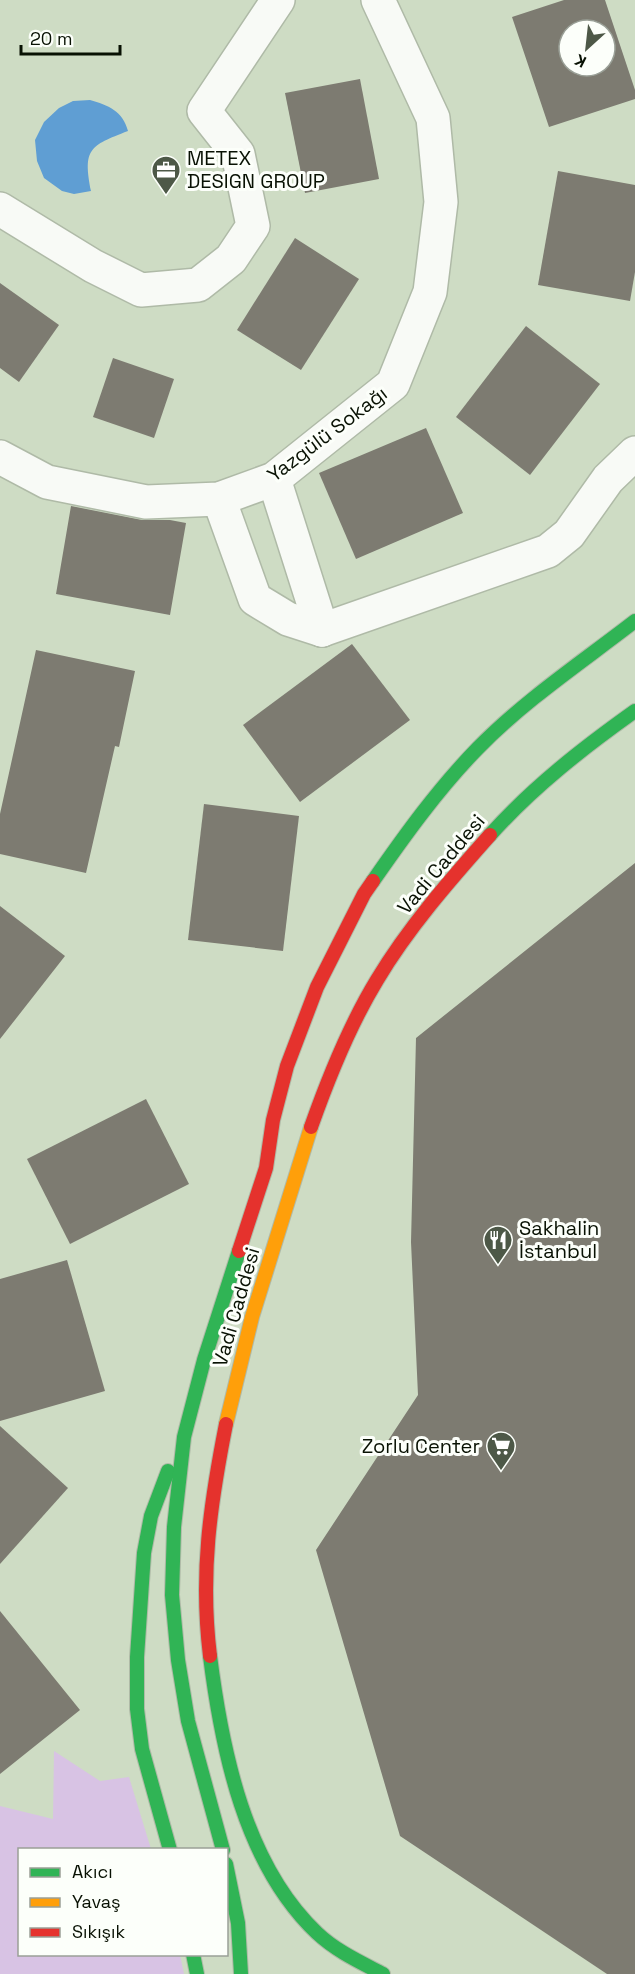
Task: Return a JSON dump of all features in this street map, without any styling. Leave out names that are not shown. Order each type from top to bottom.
[{"type":"main road","name":"Vadi Caddesi","points":[[184,1437],[204,1360],[266,1168],[273,1120],[287,1066],[317,987],[364,894],[417,818],[478,748],[522,707],[635,621]]},
{"type":"main road","name":"Vadi Caddesi","points":[[383,1974],[344,1953],[319,1934],[282,1896],[265,1863],[238,1798],[211,1673],[205,1580],[219,1456],[232,1396],[270,1256],[318,1109],[342,1046],[377,979],[423,915],[486,837],[536,788],[635,711]]},
{"type":"main road","points":[[169,1848],[142,1749],[138,1709],[137,1657],[143,1563],[151,1516],[166,1475],[184,1437]]},
{"type":"main road","points":[[184,1437],[174,1527],[172,1595],[178,1660],[188,1721],[222,1848]]},
{"type":"main road","points":[[228,1874],[238,1923],[241,1974]]},
{"type":"main road","points":[[193,1956],[197,1974]]},
{"type":"street","points":[[0,208],[93,266],[141,290],[198,285],[231,259],[253,226],[238,154],[204,111],[278,0]]},
{"type":"street","name":"Yazgülü Sokağı","points":[[0,457],[47,482],[146,502],[219,499],[274,479],[393,384],[430,292],[441,202],[433,118],[378,0]]},
{"type":"street","points":[[219,499],[255,599],[288,619],[322,630],[548,551],[569,534],[608,479],[635,453]]},
{"type":"street","points":[[274,479],[322,630]]},
{"type":"shaded area","points":[[54,1751],[100,1781],[129,1777],[151,1848],[18,1848],[18,1956],[180,1956],[184,1974],[0,1974],[0,1806],[53,1819]]},
{"type":"water","points":[[90,100],[103,104],[119,114],[128,131],[105,141],[92,151],[88,166],[91,191],[74,194],[62,191],[44,178],[37,161],[35,140],[44,122],[59,108],[73,101]]},
{"type":"building","points":[[564,0],[605,0],[611,18],[557,18],[557,78],[617,78],[617,36],[635,90],[635,99],[549,127],[512,17]]},
{"type":"building","points":[[360,79],[379,179],[305,193],[285,93]]},
{"type":"building","points":[[558,171],[635,185],[635,272],[630,301],[538,285]]},
{"type":"building","points":[[295,238],[359,279],[301,370],[237,330]]},
{"type":"building","points":[[0,283],[59,325],[19,382],[0,368]]},
{"type":"building","points":[[526,326],[600,384],[530,475],[456,417]]},
{"type":"building","points":[[113,358],[174,379],[154,438],[93,417]]},
{"type":"building","points":[[426,428],[463,513],[356,559],[319,473]]},
{"type":"building","points":[[71,506],[142,520],[170,520],[186,523],[170,615],[56,594]]},
{"type":"building","points":[[352,644],[410,720],[300,802],[243,725]]},
{"type":"building","points":[[36,650],[135,671],[119,747],[115,746],[86,873],[0,854],[0,814]]},
{"type":"building","points":[[204,804],[299,816],[283,951],[188,940]]},
{"type":"building","name":"Zorlu Center","points":[[635,863],[635,1974],[607,1974],[400,1836],[316,1550],[418,1395],[411,1242],[416,1038]]},
{"type":"building","points":[[0,906],[65,956],[0,1039]]},
{"type":"building","points":[[146,1099],[189,1184],[70,1244],[27,1159]]},
{"type":"building","points":[[67,1260],[105,1391],[0,1421],[0,1279]]},
{"type":"building","points":[[0,1426],[68,1488],[0,1564]]},
{"type":"building","points":[[0,1611],[80,1710],[0,1774]]},
{"type":"traffic: fast","points":[[373,881],[436,796],[496,730],[635,621]]},
{"type":"traffic: fast","points":[[490,835],[506,817],[559,769],[635,711]]},
{"type":"traffic: fast","points":[[222,1848],[188,1721],[178,1660],[172,1595],[174,1527],[184,1437],[204,1360],[239,1251]]},
{"type":"traffic: fast","points":[[168,1471],[151,1516],[144,1553],[137,1657],[137,1709],[142,1749],[169,1848]]},
{"type":"traffic: fast","points":[[210,1656],[230,1767],[255,1841],[272,1874],[292,1905],[317,1933],[340,1951],[383,1974]]},
{"type":"traffic: fast","points":[[228,1874],[238,1923],[241,1974]]},
{"type":"traffic: fast","points":[[193,1956],[197,1974]]},
{"type":"traffic: slow","points":[[226,1424],[252,1317],[311,1127]]},
{"type":"traffic: jam","points":[[311,1127],[340,1052],[377,980],[416,923],[490,835]]},
{"type":"traffic: jam","points":[[239,1251],[266,1168],[273,1120],[287,1066],[317,987],[364,894],[373,881]]},
{"type":"traffic: jam","points":[[210,1656],[206,1568],[211,1511],[226,1424]]},
{"type":"place","name":"METEX DESIGN GROUP","points":[[166,196]]},
{"type":"place","name":"Sakhalin İstanbul","points":[[498,1266]]},
{"type":"place","name":"Zorlu Center","points":[[501,1472]]}]
